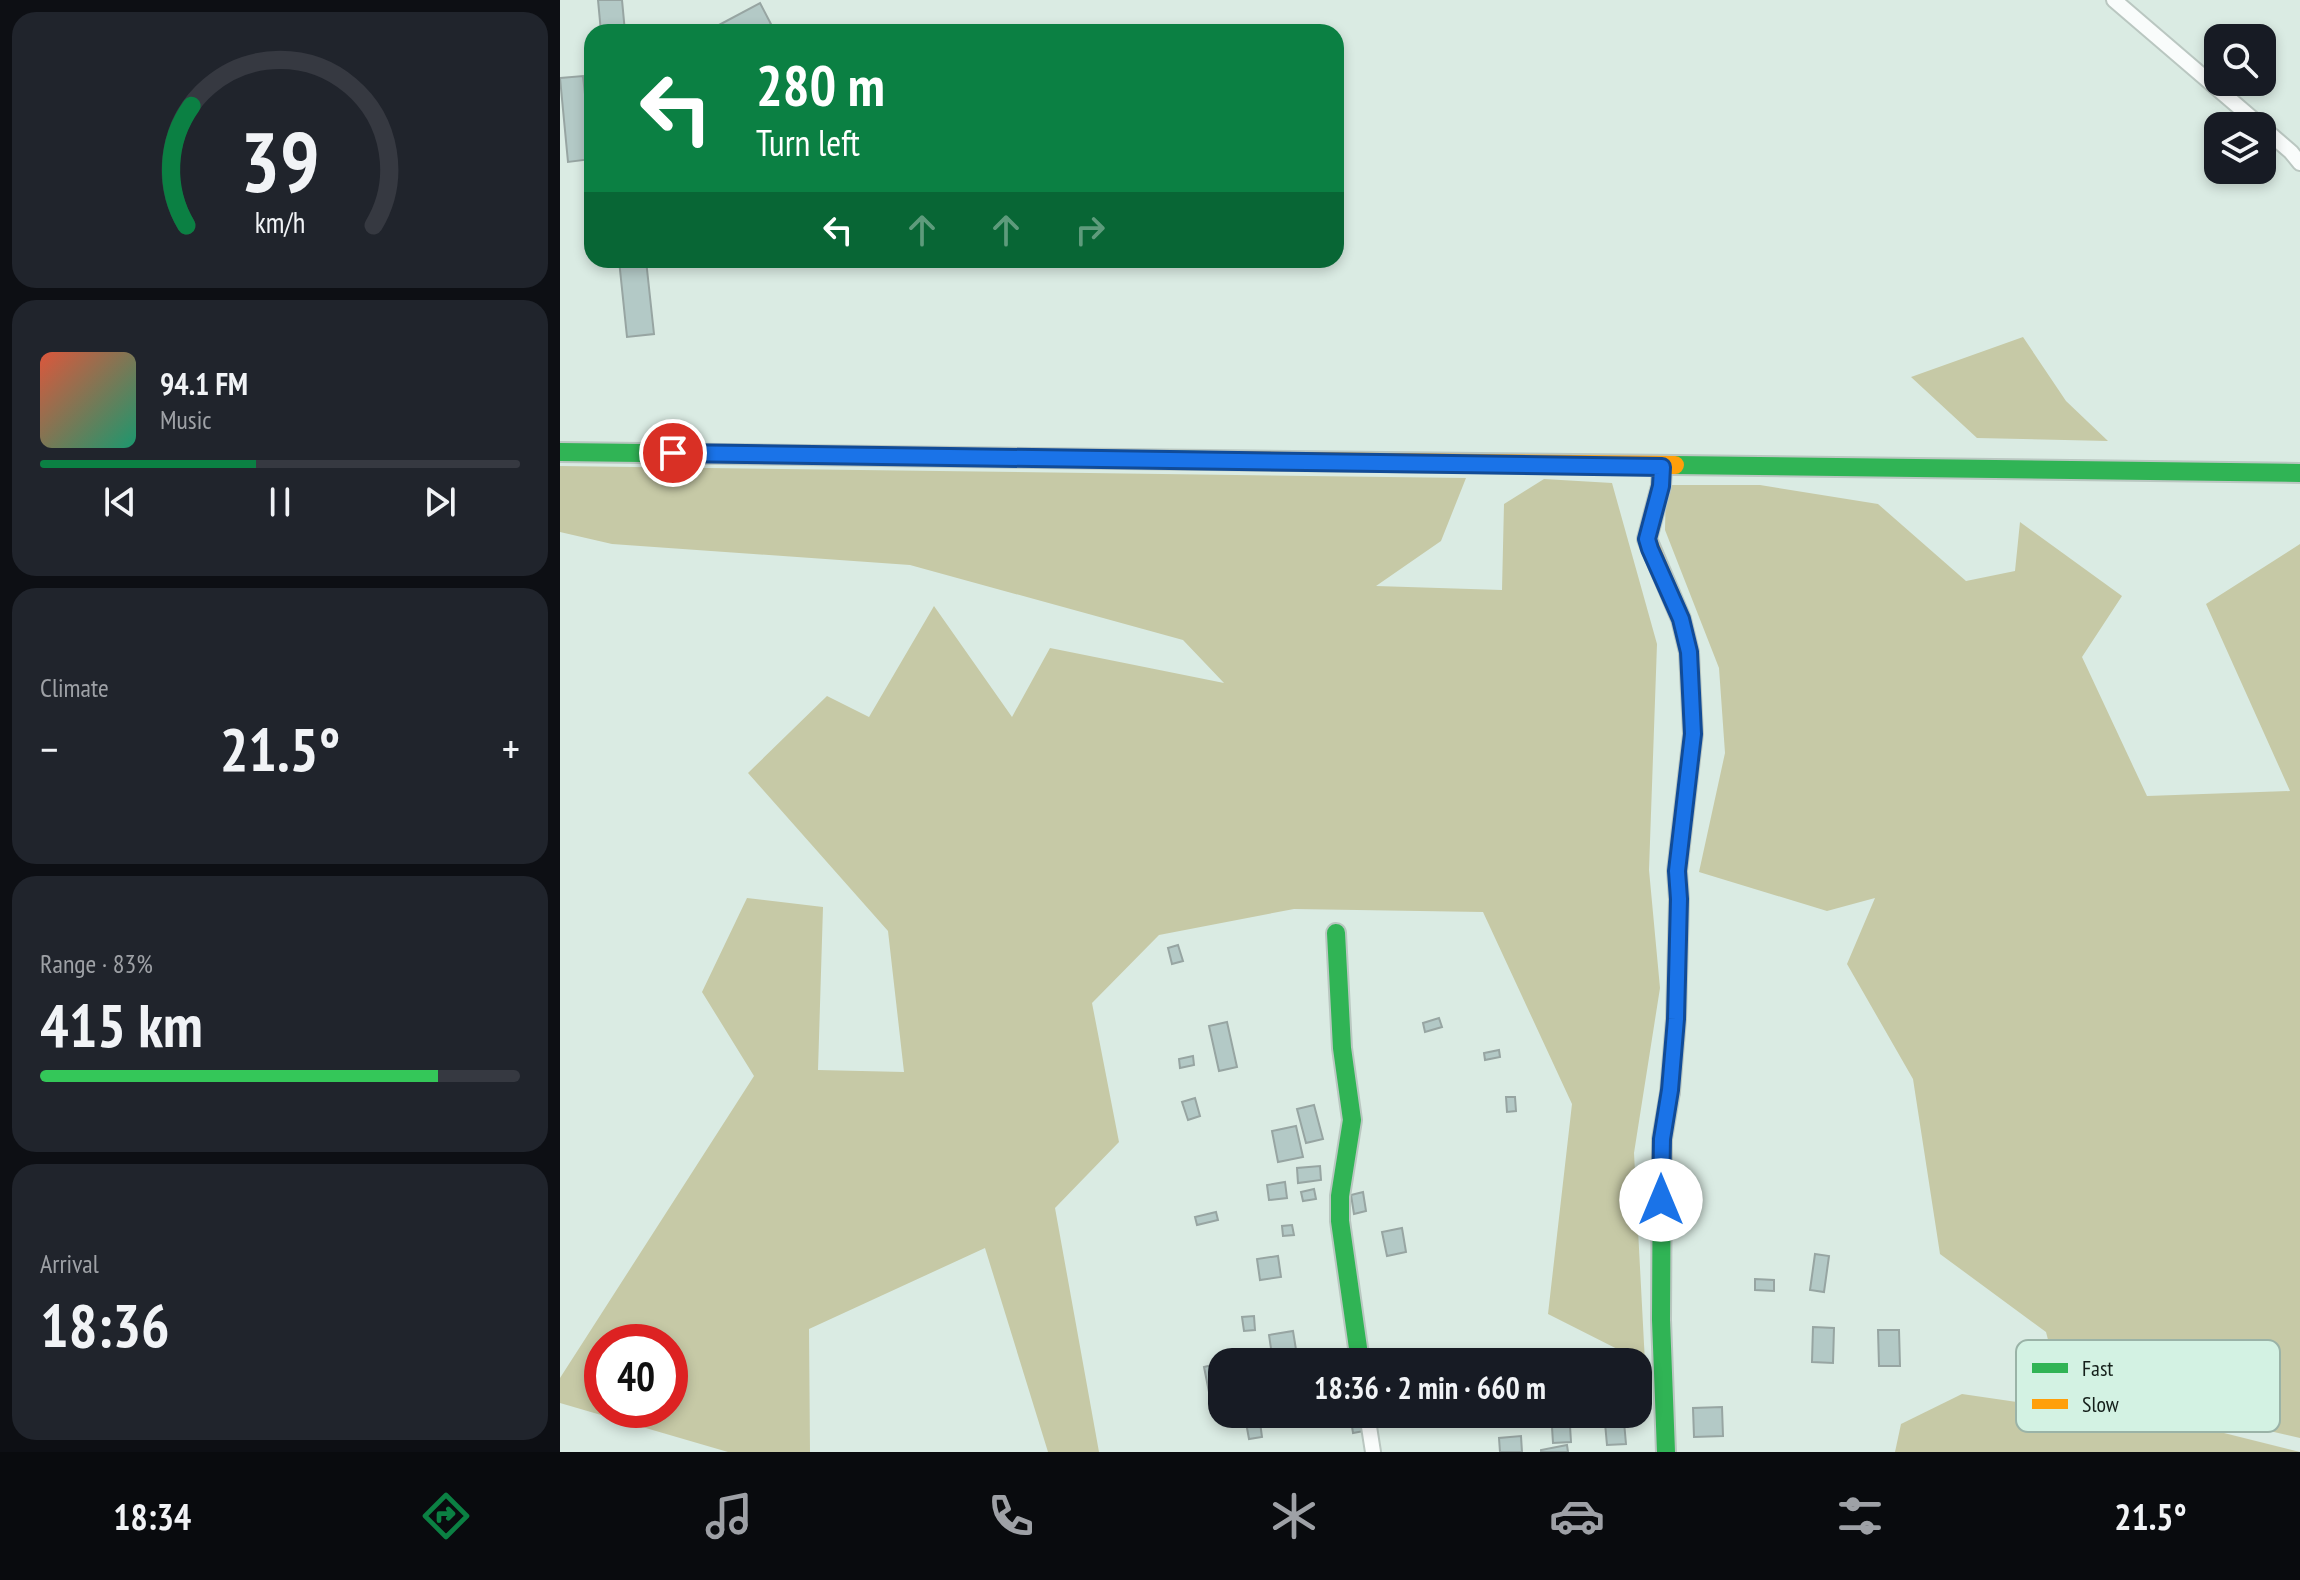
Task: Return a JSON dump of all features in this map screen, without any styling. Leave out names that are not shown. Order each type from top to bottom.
[{"type":"street","points":[[2114,0],[2244,112]]},
{"type":"street","points":[[2276,140],[2300,163]]},
{"type":"street","points":[[560,452],[2300,473]]},
{"type":"street","points":[[1662,467],[1661,486],[1647,539],[1681,619],[1689,652],[1693,734],[1677,871],[1676,1019],[1662,1139],[1661,1320],[1666,1452]]},
{"type":"street","points":[[1336,933],[1342,1048],[1352,1120],[1340,1196],[1340,1221],[1358,1348]]},
{"type":"street","points":[[1369,1428],[1373,1452]]},
{"type":"green space","points":[[2023,337],[2066,401],[2108,441],[1977,438],[1911,377]]},
{"type":"green space","points":[[560,466],[1466,478],[1441,541],[1376,586],[1502,590],[1504,504],[1544,479],[1612,483],[1657,644],[1649,870],[1660,988],[1634,1153],[1644,1348],[1615,1348],[1548,1314],[1572,1104],[1483,912],[1294,909],[1159,935],[1092,1003],[1119,1142],[1055,1208],[1099,1452],[1048,1452],[985,1248],[809,1329],[810,1452],[728,1452],[646,1428],[688,1428],[688,1324],[595,1324],[754,1076],[702,992],[747,898],[823,907],[818,1070],[904,1072],[888,931],[748,773],[827,696],[869,717],[934,606],[1012,717],[1050,648],[1224,683],[1183,640],[910,565],[612,544],[560,532]]},
{"type":"green space","points":[[1666,485],[1760,485],[1878,504],[1966,581],[2015,571],[2020,522],[2122,596],[2082,657],[2147,796],[2290,791],[2206,604],[2300,544],[2300,1438],[2274,1432],[2280,1432],[2280,1340],[2048,1340],[2046,1332],[1940,1254],[1913,1079],[1847,964],[1875,898],[1827,911],[1699,872],[1725,753],[1719,668],[1665,530]]},
{"type":"green space","points":[[584,1341],[584,1410],[560,1403],[560,1378]]},
{"type":"green space","points":[[1962,1394],[2016,1402],[2016,1432],[2220,1432],[2300,1452],[1895,1452],[1901,1424]]},
{"type":"building","points":[[598,0],[622,0],[624,24],[600,24]]},
{"type":"building","points":[[760,3],[771,24],[721,24]]},
{"type":"building","points":[[583,76],[584,160],[568,162],[560,78]]},
{"type":"building","points":[[620,268],[647,268],[654,334],[627,337]]},
{"type":"building","points":[[1178,945],[1183,961],[1172,964],[1168,948]]},
{"type":"building","points":[[1439,1018],[1442,1027],[1425,1032],[1423,1023]]},
{"type":"building","points":[[1227,1022],[1237,1067],[1219,1071],[1209,1026]]},
{"type":"building","points":[[1499,1050],[1500,1057],[1485,1060],[1484,1053]]},
{"type":"building","points":[[1193,1056],[1194,1065],[1180,1068],[1179,1059]]},
{"type":"building","points":[[1506,1097],[1515,1097],[1516,1111],[1507,1112]]},
{"type":"building","points":[[1195,1098],[1200,1116],[1188,1120],[1182,1102]]},
{"type":"building","points":[[1314,1105],[1323,1139],[1306,1143],[1297,1109]]},
{"type":"building","points":[[1296,1126],[1303,1157],[1278,1162],[1272,1131]]},
{"type":"building","points":[[1320,1166],[1321,1180],[1298,1183],[1297,1168]]},
{"type":"building","points":[[1285,1182],[1287,1198],[1269,1200],[1267,1185]]},
{"type":"building","points":[[1314,1189],[1316,1199],[1303,1201],[1301,1192]]},
{"type":"building","points":[[1363,1192],[1366,1211],[1354,1214],[1351,1195]]},
{"type":"building","points":[[1216,1212],[1218,1220],[1197,1225],[1195,1217]]},
{"type":"building","points":[[1292,1225],[1294,1235],[1283,1236],[1282,1226]]},
{"type":"building","points":[[1402,1228],[1406,1252],[1387,1256],[1382,1232]]},
{"type":"building","points":[[1815,1254],[1829,1256],[1824,1292],[1810,1290]]},
{"type":"building","points":[[1278,1256],[1281,1277],[1260,1280],[1257,1259]]},
{"type":"building","points":[[1755,1279],[1774,1280],[1774,1291],[1755,1290]]},
{"type":"building","points":[[1254,1316],[1255,1330],[1244,1331],[1242,1317]]},
{"type":"building","points":[[1813,1327],[1834,1328],[1833,1363],[1812,1362]]},
{"type":"building","points":[[1878,1330],[1899,1330],[1900,1366],[1879,1366]]},
{"type":"building","points":[[1293,1331],[1296,1348],[1271,1348],[1269,1335]]},
{"type":"building","points":[[1208,1366],[1208,1387],[1204,1367]]},
{"type":"building","points":[[1722,1407],[1723,1436],[1694,1437],[1693,1408]]},
{"type":"building","points":[[1247,1428],[1261,1428],[1262,1437],[1249,1439]]},
{"type":"building","points":[[1352,1428],[1363,1428],[1364,1431],[1353,1433]]},
{"type":"building","points":[[1552,1428],[1570,1428],[1571,1442],[1553,1443]]},
{"type":"building","points":[[1605,1428],[1625,1428],[1626,1444],[1607,1445]]},
{"type":"building","points":[[1521,1436],[1522,1452],[1500,1452],[1499,1438]]},
{"type":"building","points":[[1567,1445],[1568,1452],[1541,1452],[1541,1450]]},
{"type":"traffic: fast","points":[[560,452],[1208,460]]},
{"type":"traffic: fast","points":[[1675,465],[2300,473]]},
{"type":"traffic: fast","points":[[1336,933],[1342,1048],[1352,1120],[1340,1196],[1340,1221],[1358,1348]]},
{"type":"traffic: fast","points":[[1666,1452],[1661,1320],[1662,1139],[1670,1092]]},
{"type":"traffic: slow","points":[[1208,460],[1675,465]]},
{"type":"traffic: slow","points":[[1662,467],[1661,486],[1647,539],[1681,619],[1689,652],[1693,734],[1677,871],[1676,1019],[1670,1092]]},
{"type":"route","points":[[673,453],[1662,467],[1661,486],[1647,539],[1681,619],[1689,652],[1693,734],[1677,871],[1676,1019],[1662,1139],[1661,1200]]}]
